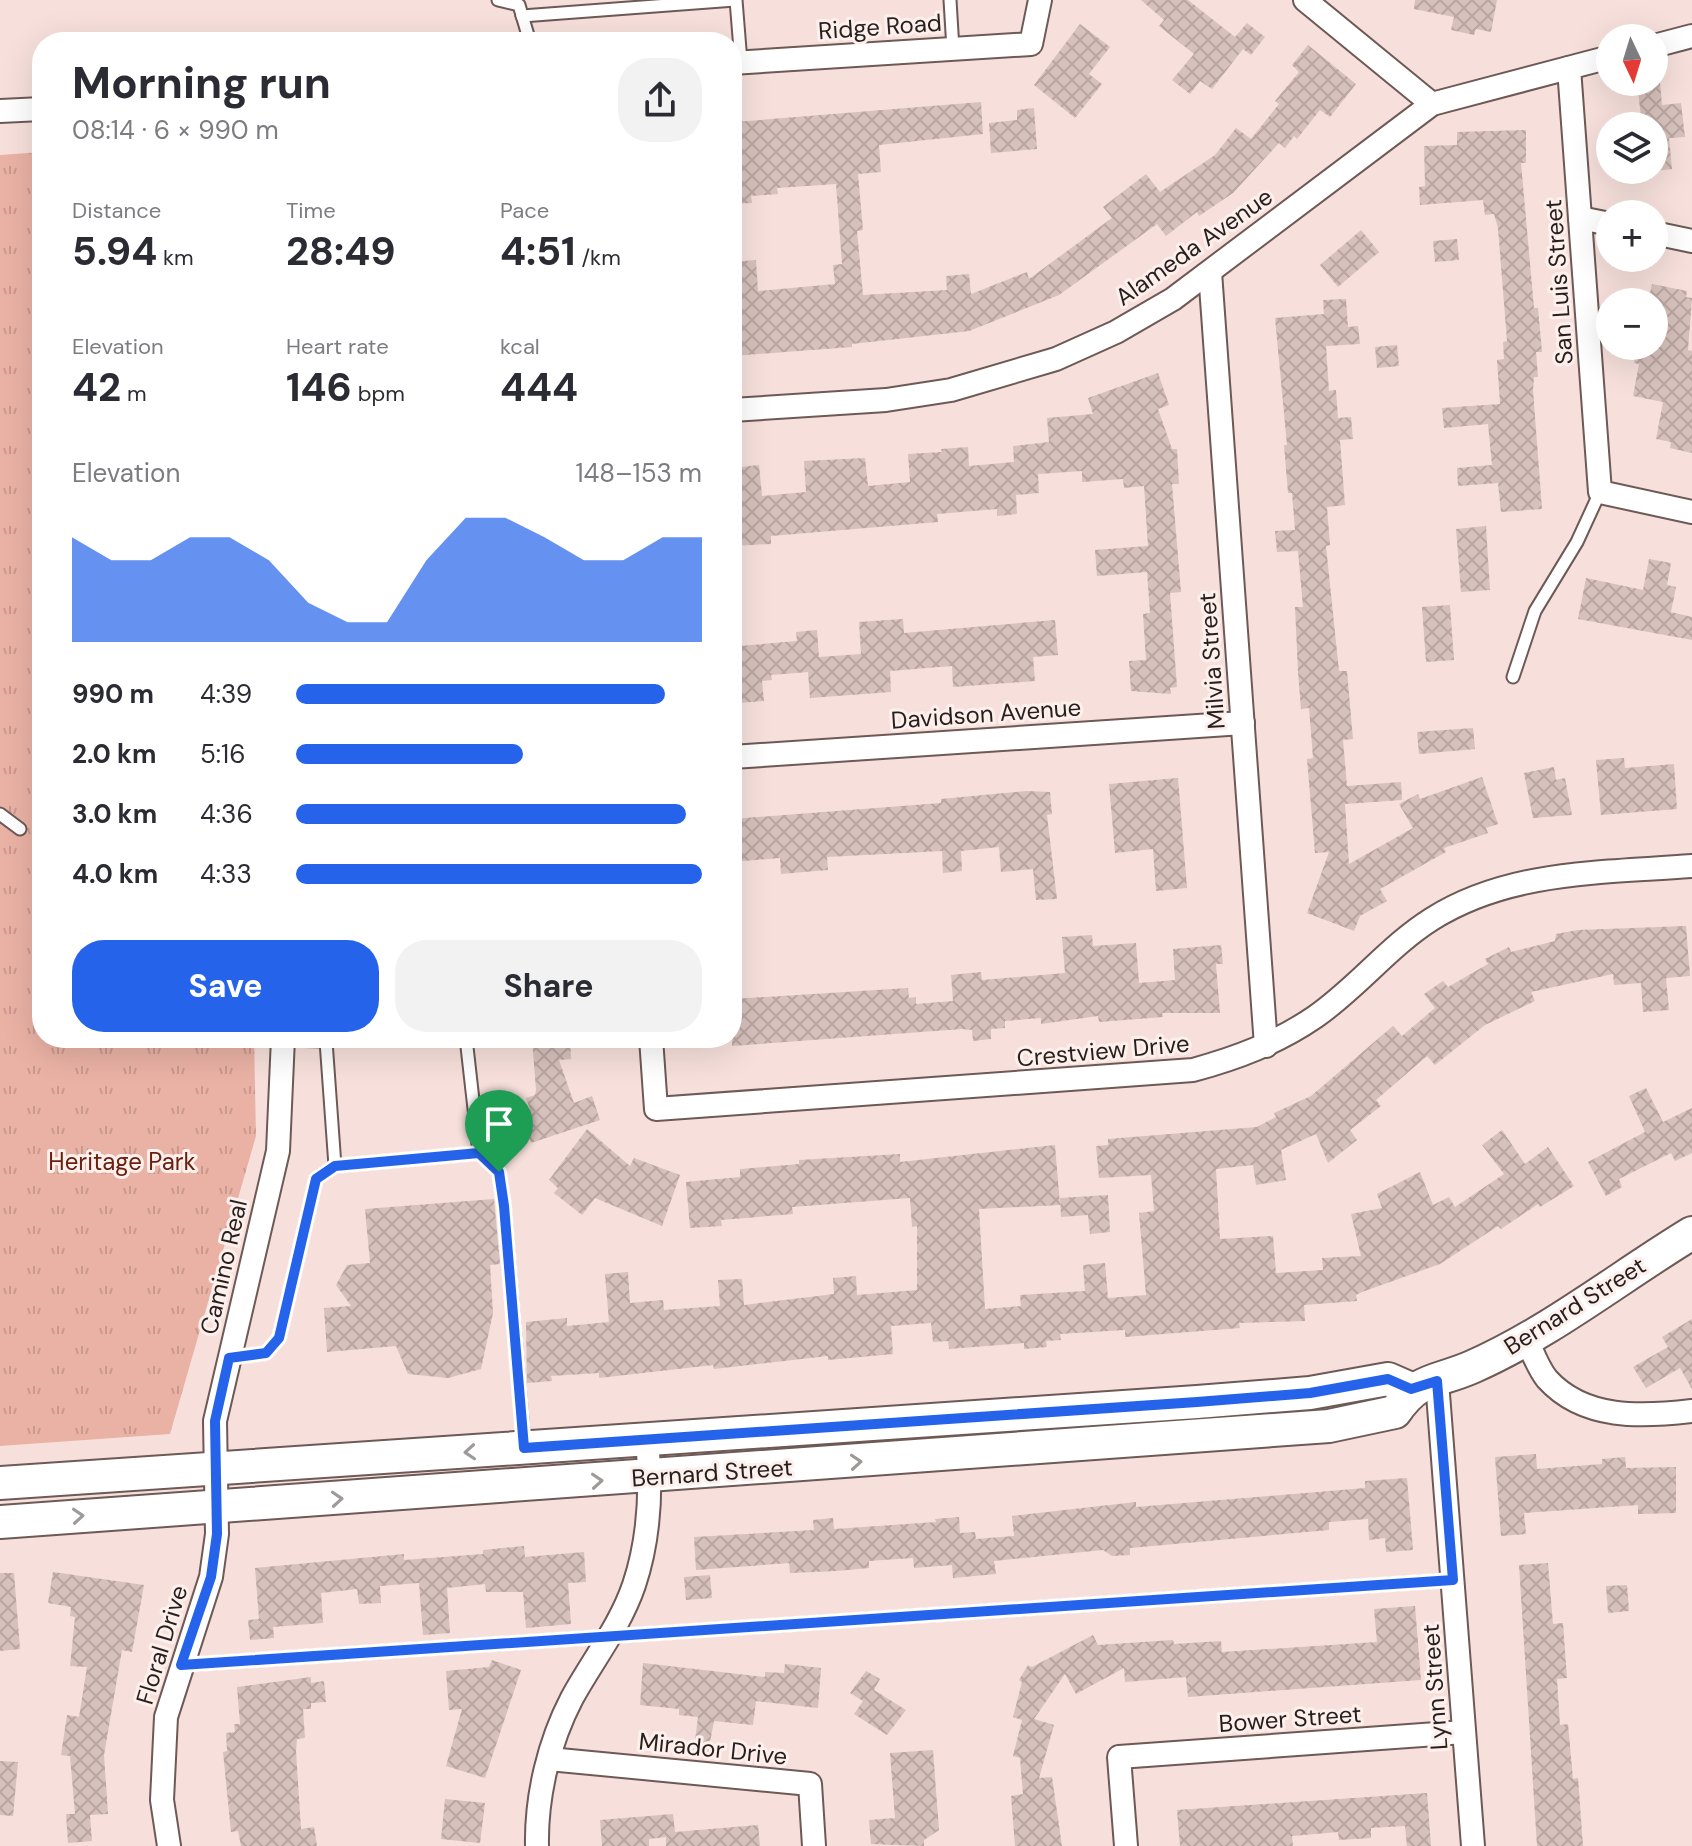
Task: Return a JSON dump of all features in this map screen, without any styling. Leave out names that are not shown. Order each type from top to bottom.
[{"type":"street","name":"Ridge Road","points":[[742,62],[1031,44],[1040,0]]},
{"type":"street","points":[[1305,0],[1432,104]]},
{"type":"street","points":[[1668,42],[1692,36]]},
{"type":"street","name":"Alameda Avenue","points":[[742,409],[886,400],[951,390],[1004,377],[1056,359],[1116,332],[1210,272],[1432,104],[1596,61]]},
{"type":"street","name":"San Luis Street","points":[[1569,68],[1600,492]]},
{"type":"street","points":[[0,111],[32,109]]},
{"type":"street","points":[[1580,218],[1596,221]]},
{"type":"street","points":[[1668,236],[1692,241]]},
{"type":"street","name":"Milvia Street","points":[[1210,272],[1266,1046]]},
{"type":"street","points":[[1600,492],[1692,512]]},
{"type":"street","name":"Davidson Avenue","points":[[742,756],[1243,723]]},
{"type":"street","name":"Crestview Drive","points":[[652,1048],[656,1109],[1152,1076],[1193,1070],[1266,1046],[1317,1015],[1398,942],[1468,900],[1504,887],[1552,876],[1692,866]]},
{"type":"street","name":"Camino Real","points":[[216,1507],[215,1421],[278,1151],[283,1048]]},
{"type":"street","name":"Bernard Street","points":[[0,1522],[1299,1429],[1395,1412],[1424,1385],[1527,1340],[1692,1233]]},
{"type":"street","points":[[1527,1340],[1545,1376],[1562,1393],[1587,1406],[1616,1414],[1692,1412]]},
{"type":"street","name":"Bernard Street","points":[[0,1483],[1197,1402],[1310,1393],[1388,1379],[1424,1385]]},
{"type":"street","name":"Lynn Street","points":[[1424,1385],[1453,1580],[1473,1846]]},
{"type":"street","points":[[537,1846],[541,1796],[549,1759],[572,1699],[610,1635],[633,1586],[645,1541],[651,1477],[647,1440]]},
{"type":"street","name":"Floral Drive","points":[[169,1846],[162,1800],[161,1756],[166,1717],[211,1577],[216,1507]]},
{"type":"street","name":"Bower Street","points":[[1126,1846],[1119,1757],[1464,1732]]},
{"type":"street","name":"Mirador Drive","points":[[549,1759],[810,1784],[814,1846]]},
{"type":"lane","points":[[498,0],[519,5],[527,32]]},
{"type":"lane","points":[[522,16],[735,0],[736,32]]},
{"type":"lane","points":[[950,0],[953,49]]},
{"type":"lane","points":[[1513,677],[1535,611],[1577,542],[1600,492]]},
{"type":"lane","points":[[0,814],[20,829]]},
{"type":"lane","points":[[327,1048],[335,1166]]},
{"type":"lane","points":[[467,1048],[479,1153],[499,1172],[501,1183],[524,1448]]},
{"type":"lane","points":[[229,1358],[266,1353],[279,1338],[316,1179],[335,1166],[479,1153]]},
{"type":"lane","points":[[181,1665],[1453,1580]]},
{"type":"green space","name":"Heritage Park","points":[[32,153],[32,1048],[254,1048],[256,1136],[170,1434],[0,1446],[0,155]]},
{"type":"building","points":[[1141,0],[1188,0],[1235,37],[1247,23],[1265,37],[1251,55],[1243,49],[1212,89],[1200,81],[1190,94],[1172,80],[1194,54],[1159,26],[1164,20]]},
{"type":"building","points":[[1415,0],[1497,0],[1491,32],[1476,29],[1474,35],[1451,30],[1454,17],[1414,9]]},
{"type":"building","points":[[1080,24],[1110,47],[1089,74],[1102,84],[1075,118],[1034,85]]},
{"type":"building","points":[[1308,45],[1356,84],[1330,117],[1320,110],[1297,139],[1294,136],[1285,148],[1279,143],[1233,193],[1199,216],[1197,212],[1166,236],[1157,224],[1059,295],[969,331],[852,344],[852,347],[742,355],[742,261],[756,260],[758,291],[835,284],[833,265],[842,264],[836,184],[777,188],[778,194],[751,196],[752,203],[742,204],[742,121],[981,102],[983,134],[879,145],[881,172],[858,174],[863,230],[857,231],[863,295],[947,290],[946,276],[969,274],[971,294],[1027,272],[1029,279],[1112,218],[1103,207],[1146,174],[1160,192],[1215,155],[1236,128],[1251,139],[1279,104],[1275,101],[1299,72],[1292,65]]},
{"type":"building","points":[[1639,96],[1661,96],[1662,105],[1681,103],[1685,137],[1669,138],[1672,169],[1668,169],[1668,112],[1640,112]]},
{"type":"building","points":[[1034,108],[1037,149],[991,153],[989,123],[1017,120],[1017,110]]},
{"type":"building","points":[[1526,130],[1526,163],[1521,163],[1534,308],[1538,308],[1542,352],[1536,352],[1538,377],[1534,377],[1533,390],[1542,509],[1501,512],[1498,483],[1458,486],[1457,468],[1492,465],[1488,424],[1444,428],[1442,408],[1500,404],[1497,360],[1504,359],[1503,342],[1507,341],[1498,228],[1494,214],[1485,215],[1483,200],[1420,205],[1419,187],[1425,186],[1424,146],[1457,145],[1457,132]]},
{"type":"building","points":[[1361,230],[1379,252],[1338,287],[1320,265]]},
{"type":"building","points":[[1457,239],[1459,260],[1435,262],[1433,241]]},
{"type":"building","points":[[1652,284],[1687,291],[1686,297],[1692,298],[1688,350],[1692,351],[1692,453],[1670,448],[1671,442],[1656,439],[1663,402],[1633,396],[1639,364],[1634,363],[1635,360],[1668,360],[1668,288],[1651,288]]},
{"type":"building","points":[[1346,299],[1348,327],[1358,326],[1360,344],[1326,346],[1329,391],[1336,390],[1338,418],[1351,417],[1353,439],[1340,440],[1345,505],[1327,507],[1330,545],[1326,546],[1339,671],[1347,671],[1353,739],[1343,740],[1347,786],[1401,782],[1402,800],[1345,804],[1349,864],[1413,828],[1399,804],[1418,794],[1420,799],[1482,777],[1498,824],[1486,828],[1488,833],[1444,848],[1446,852],[1380,889],[1387,901],[1360,916],[1354,931],[1307,913],[1329,852],[1315,853],[1307,759],[1313,758],[1309,708],[1301,709],[1298,672],[1295,607],[1303,607],[1298,551],[1277,552],[1275,531],[1295,530],[1292,493],[1288,493],[1284,445],[1287,445],[1275,318],[1324,314],[1323,300]]},
{"type":"building","points":[[1397,345],[1399,366],[1377,368],[1375,347]]},
{"type":"building","points":[[1158,373],[1169,405],[1158,409],[1172,449],[1177,449],[1179,484],[1172,484],[1181,592],[1170,593],[1177,687],[1170,688],[1171,694],[1131,691],[1129,661],[1146,660],[1143,614],[1150,613],[1147,572],[1097,576],[1095,550],[1148,546],[1144,486],[1124,488],[1123,479],[1082,482],[1082,471],[1038,474],[1039,493],[1016,495],[1017,514],[997,516],[997,509],[937,514],[938,522],[771,536],[771,544],[742,545],[742,467],[759,465],[762,496],[806,492],[804,461],[865,458],[868,486],[910,482],[908,454],[968,447],[969,466],[1014,462],[1013,446],[1049,442],[1047,418],[1093,414],[1088,398]]},
{"type":"building","points":[[1486,526],[1490,590],[1461,592],[1456,529]]},
{"type":"building","points":[[1649,559],[1671,563],[1667,585],[1676,587],[1671,612],[1692,617],[1692,640],[1578,619],[1586,578],[1643,590]]},
{"type":"building","points":[[1450,605],[1454,660],[1426,662],[1422,607]]},
{"type":"building","points":[[903,619],[904,633],[1055,620],[1058,655],[1033,657],[1035,681],[953,687],[952,666],[890,671],[891,692],[810,698],[808,672],[771,675],[772,680],[762,681],[764,701],[742,703],[742,646],[797,641],[796,632],[817,630],[819,657],[861,654],[859,622]]},
{"type":"building","points":[[1473,728],[1475,749],[1419,754],[1417,732]]},
{"type":"building","points":[[1624,758],[1625,768],[1674,764],[1677,809],[1601,815],[1596,760]]},
{"type":"building","points":[[1554,767],[1556,780],[1565,778],[1572,815],[1533,818],[1524,773]]},
{"type":"building","points":[[1178,778],[1187,888],[1156,891],[1153,849],[1115,853],[1109,784]]},
{"type":"building","points":[[1026,791],[1050,792],[1052,814],[1047,815],[1057,899],[1036,900],[1033,869],[1001,872],[999,847],[961,851],[962,871],[943,873],[942,851],[827,857],[828,870],[781,874],[780,858],[742,861],[742,818],[941,803],[941,799]]},
{"type":"building","points":[[1686,926],[1690,976],[1666,978],[1669,1010],[1643,1012],[1641,983],[1614,985],[1613,974],[1531,992],[1535,1001],[1485,1025],[1435,1065],[1427,1056],[1376,1100],[1381,1106],[1350,1130],[1357,1140],[1328,1163],[1316,1134],[1281,1150],[1286,1180],[1256,1185],[1253,1165],[1216,1169],[1220,1239],[1273,1236],[1276,1273],[1323,1270],[1322,1258],[1361,1256],[1351,1214],[1382,1208],[1377,1194],[1420,1172],[1433,1205],[1449,1197],[1455,1207],[1504,1174],[1482,1145],[1502,1130],[1525,1164],[1548,1147],[1574,1186],[1540,1207],[1538,1204],[1501,1229],[1498,1226],[1440,1264],[1362,1292],[1356,1295],[1357,1301],[1304,1305],[1305,1321],[1239,1323],[1240,1328],[1125,1337],[1125,1330],[1060,1334],[1061,1340],[1046,1341],[1047,1347],[1024,1349],[1024,1343],[949,1349],[948,1341],[933,1342],[931,1323],[891,1326],[893,1354],[828,1360],[828,1356],[714,1369],[713,1365],[599,1378],[599,1373],[551,1376],[552,1381],[527,1383],[526,1322],[567,1318],[567,1326],[609,1322],[605,1274],[628,1272],[630,1303],[663,1300],[664,1310],[720,1306],[718,1280],[742,1279],[744,1305],[834,1294],[833,1278],[856,1276],[857,1295],[917,1290],[917,1226],[912,1227],[910,1198],[792,1207],[793,1214],[721,1220],[722,1226],[690,1228],[686,1182],[740,1177],[740,1169],[799,1164],[799,1160],[900,1154],[900,1162],[1055,1145],[1060,1205],[979,1209],[985,1309],[1021,1306],[1020,1295],[1085,1291],[1083,1265],[1105,1263],[1108,1298],[1146,1295],[1139,1213],[1154,1211],[1151,1175],[1099,1178],[1096,1146],[1108,1145],[1108,1139],[1257,1127],[1276,1117],[1274,1113],[1311,1096],[1393,1026],[1402,1036],[1435,1008],[1424,994],[1443,981],[1448,987],[1488,964],[1485,959],[1509,947],[1511,952],[1555,941],[1556,934],[1578,930]]},
{"type":"building","points":[[1092,935],[1093,946],[1136,943],[1139,983],[1175,980],[1173,949],[1221,945],[1223,964],[1216,964],[1220,1013],[1162,1013],[1163,1017],[1099,1022],[1098,1016],[1041,1024],[1041,1018],[1005,1021],[1005,1028],[991,1029],[991,1039],[973,1041],[972,1030],[962,1029],[742,1045],[742,998],[908,988],[909,998],[916,997],[916,1004],[953,1001],[951,975],[981,972],[982,980],[1065,973],[1062,937]]},
{"type":"building","points":[[533,1048],[570,1048],[571,1059],[559,1060],[574,1103],[592,1096],[600,1120],[531,1143],[521,1113],[530,1109],[526,1098],[535,1095]]},
{"type":"building","points":[[1646,1088],[1663,1122],[1692,1108],[1692,1153],[1675,1161],[1671,1153],[1619,1179],[1622,1187],[1606,1196],[1588,1162],[1645,1132],[1629,1096]]},
{"type":"building","points":[[587,1129],[630,1166],[634,1158],[680,1175],[662,1226],[595,1198],[582,1215],[554,1193],[558,1188],[549,1180]]},
{"type":"building","points":[[1108,1195],[1110,1232],[1090,1234],[1088,1215],[1061,1217],[1060,1198]]},
{"type":"building","points":[[494,1199],[500,1264],[490,1265],[493,1313],[481,1369],[448,1378],[408,1374],[396,1346],[327,1352],[324,1308],[351,1306],[336,1285],[347,1265],[370,1263],[365,1209]]},
{"type":"building","points":[[1692,1319],[1692,1389],[1680,1368],[1646,1388],[1633,1367],[1668,1347],[1662,1337]]},
{"type":"building","points":[[1536,1454],[1537,1469],[1602,1464],[1602,1459],[1625,1457],[1626,1468],[1676,1467],[1676,1513],[1638,1514],[1638,1505],[1524,1513],[1526,1534],[1501,1536],[1495,1457]]},
{"type":"building","points":[[1407,1478],[1413,1550],[1386,1552],[1385,1538],[1369,1540],[1368,1519],[1329,1522],[1329,1530],[1130,1548],[1130,1555],[1112,1556],[1103,1550],[994,1561],[996,1574],[953,1578],[952,1565],[914,1568],[913,1558],[869,1561],[869,1568],[836,1571],[790,1573],[789,1563],[696,1570],[694,1537],[814,1530],[813,1520],[833,1518],[834,1529],[936,1522],[935,1519],[959,1517],[960,1533],[975,1532],[976,1539],[1014,1536],[1012,1516],[1136,1502],[1136,1507],[1365,1488],[1365,1481]]},
{"type":"building","points":[[524,1546],[525,1557],[584,1552],[586,1582],[568,1583],[571,1624],[526,1628],[523,1592],[486,1592],[485,1584],[447,1588],[450,1633],[423,1635],[419,1583],[380,1586],[381,1603],[359,1604],[357,1589],[321,1593],[323,1623],[273,1627],[274,1638],[250,1640],[248,1620],[259,1619],[255,1568],[404,1554],[404,1560],[483,1554],[483,1550]]},
{"type":"building","points":[[1548,1563],[1553,1624],[1563,1623],[1567,1678],[1557,1679],[1560,1725],[1568,1724],[1573,1779],[1578,1778],[1583,1846],[1537,1846],[1519,1565]]},
{"type":"building","points":[[53,1572],[144,1585],[132,1652],[122,1650],[104,1755],[108,1814],[90,1815],[92,1841],[68,1843],[66,1814],[75,1814],[70,1756],[61,1755],[67,1715],[79,1717],[87,1667],[70,1666],[75,1617],[70,1616],[71,1607],[48,1603]]},
{"type":"building","points":[[0,1573],[14,1573],[20,1649],[0,1651]]},
{"type":"building","points":[[710,1575],[712,1598],[686,1600],[684,1577]]},
{"type":"building","points":[[1627,1585],[1629,1611],[1608,1613],[1606,1586]]},
{"type":"building","points":[[1415,1606],[1421,1680],[1188,1697],[1186,1677],[1125,1682],[1124,1668],[1076,1694],[1065,1674],[1034,1719],[1054,1725],[1039,1778],[1052,1777],[1062,1846],[1015,1846],[1011,1796],[1023,1794],[1020,1758],[1013,1756],[1022,1720],[1013,1717],[1022,1682],[1019,1680],[1028,1665],[1032,1667],[1093,1635],[1098,1645],[1173,1640],[1174,1644],[1221,1641],[1222,1652],[1377,1642],[1374,1609]]},
{"type":"building","points":[[492,1660],[521,1670],[485,1778],[446,1766],[462,1709],[449,1710],[446,1671],[489,1667]]},
{"type":"building","points":[[643,1663],[765,1677],[765,1672],[784,1673],[785,1664],[821,1668],[818,1708],[756,1701],[753,1725],[714,1721],[707,1758],[693,1756],[698,1717],[679,1715],[679,1709],[640,1705]]},
{"type":"building","points":[[866,1671],[880,1679],[874,1690],[906,1710],[887,1735],[854,1714],[863,1701],[850,1693]]},
{"type":"building","points":[[311,1677],[311,1683],[324,1681],[326,1702],[311,1703],[311,1709],[303,1709],[305,1738],[297,1739],[296,1751],[301,1829],[314,1827],[317,1846],[241,1846],[238,1831],[231,1832],[223,1752],[227,1751],[226,1733],[235,1732],[234,1724],[240,1724],[237,1687]]},
{"type":"building","points":[[933,1750],[939,1830],[924,1840],[924,1846],[871,1844],[869,1820],[895,1818],[890,1753]]},
{"type":"building","points":[[0,1761],[18,1762],[13,1816],[0,1815]]},
{"type":"building","points":[[1427,1793],[1431,1846],[1407,1846],[1405,1826],[1371,1828],[1371,1838],[1339,1840],[1338,1832],[1292,1836],[1293,1846],[1180,1846],[1177,1810]]},
{"type":"building","points":[[445,1799],[485,1803],[480,1843],[441,1839]]},
{"type":"building","points":[[673,1814],[675,1832],[758,1825],[760,1846],[666,1846],[666,1837],[649,1839],[649,1846],[602,1846],[600,1820]]},
{"type":"route","points":[[479,1153],[499,1172],[524,1448],[1310,1393],[1388,1379],[1411,1389],[1437,1381],[1453,1580],[181,1665],[211,1577],[217,1534],[215,1421],[229,1358],[266,1353],[279,1338],[316,1179],[335,1166],[479,1153]]}]
